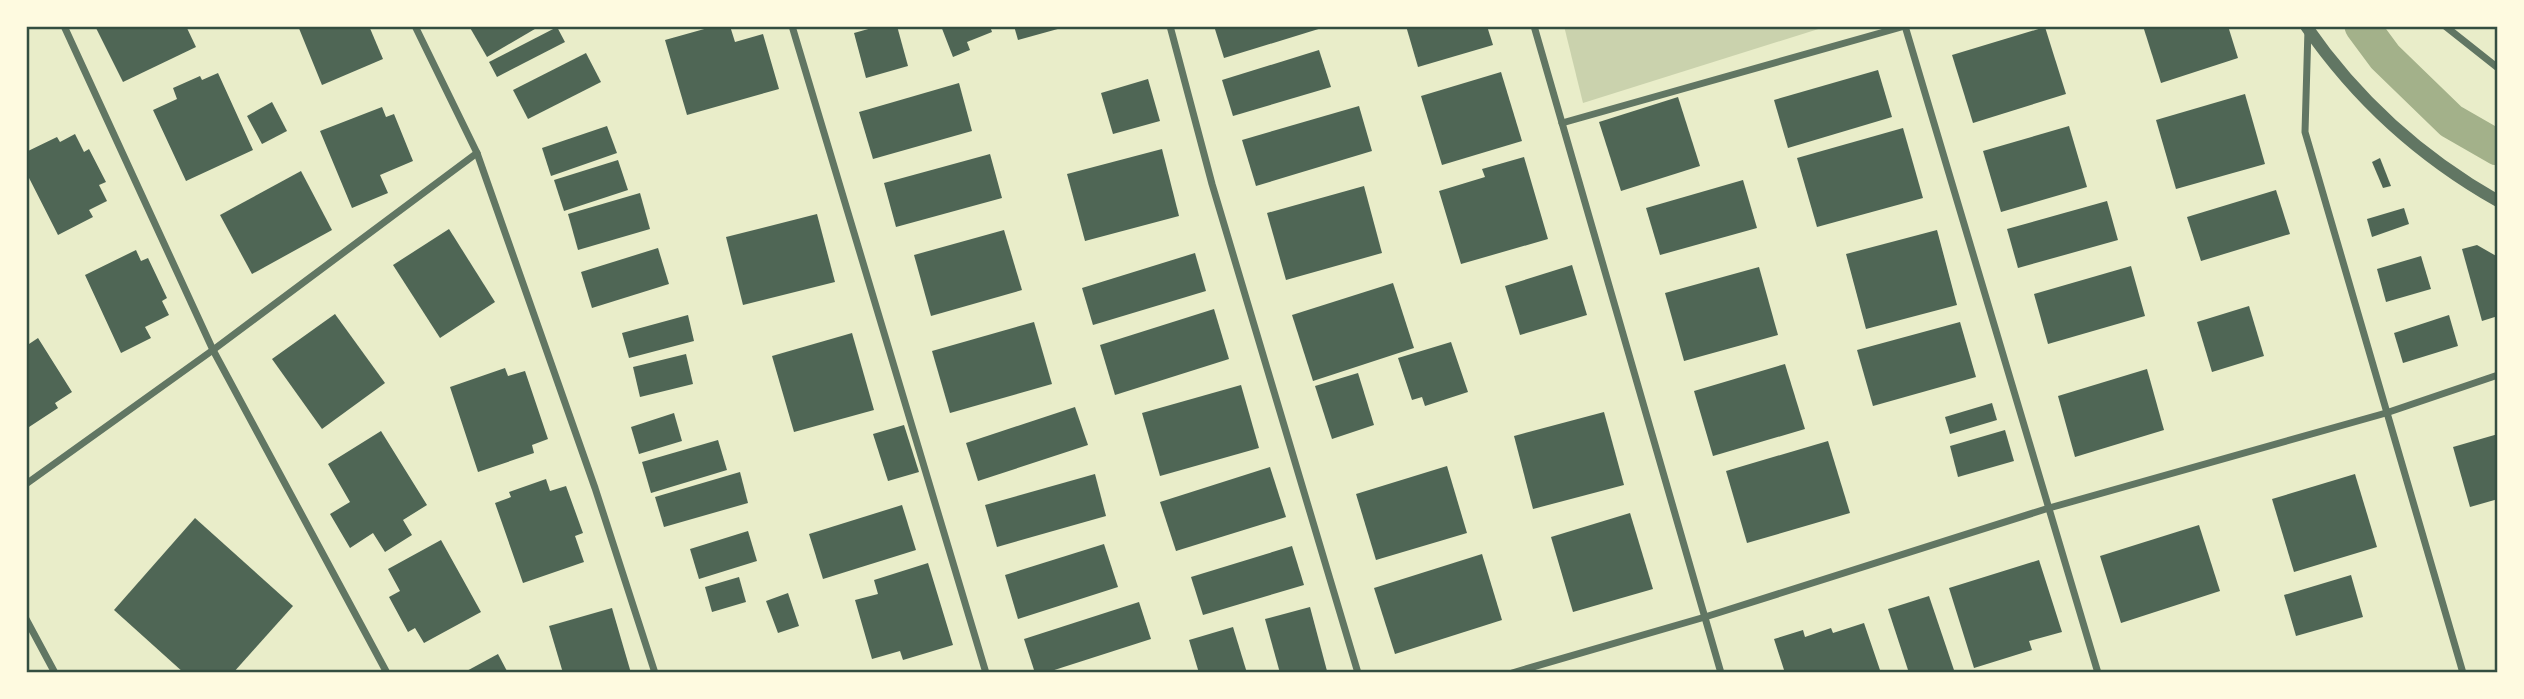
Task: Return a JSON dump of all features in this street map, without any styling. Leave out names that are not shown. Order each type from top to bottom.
[{"type":"street","points":[[64,26],[214,350],[387,673]]},
{"type":"street","points":[[415,26],[477,153],[595,488],[655,673]]},
{"type":"street","points":[[792,26],[986,673]]},
{"type":"street","points":[[1170,26],[1212,184],[1358,673]]},
{"type":"street","points":[[1534,26],[1721,673]]},
{"type":"street","points":[[1562,123],[1905,26],[2098,673]]},
{"type":"street","points":[[2445,26],[2498,68]]},
{"type":"street","points":[[2307,27],[2333,64],[2396,130],[2457,178],[2498,201]]},
{"type":"street","points":[[2307,27],[2305,132],[2463,673]]},
{"type":"street","points":[[26,484],[214,350],[477,153]]},
{"type":"street","points":[[1512,673],[1704,617],[2049,508],[2386,413],[2498,374]]},
{"type":"street","points":[[26,619],[55,673]]},
{"type":"green space","points":[[1564,26],[1828,26],[1583,103]]},
{"type":"building","points":[[95,26],[186,26],[196,47],[123,82]]},
{"type":"building","points":[[298,26],[369,26],[383,59],[322,85]]},
{"type":"building","points":[[469,26],[540,26],[487,57]]},
{"type":"building","points":[[715,26],[730,26],[735,42],[763,34],[779,89],[687,115],[665,40]]},
{"type":"building","points":[[879,26],[897,26],[908,66],[866,78],[854,33]]},
{"type":"building","points":[[941,26],[990,26],[992,32],[967,42],[970,50],[953,57]]},
{"type":"building","points":[[1014,26],[1065,26],[1065,27],[1018,40]]},
{"type":"building","points":[[1214,26],[1325,26],[1325,27],[1224,58]]},
{"type":"building","points":[[1406,26],[1487,26],[1493,45],[1418,67]]},
{"type":"building","points":[[2143,26],[2228,26],[2238,58],[2161,83]]},
{"type":"building","points":[[557,27],[565,42],[497,77],[489,62]]},
{"type":"building","points":[[2045,27],[2066,94],[1973,123],[1952,55]]},
{"type":"building","points":[[1319,50],[1331,87],[1233,116],[1222,80]]},
{"type":"building","points":[[586,53],[601,82],[528,119],[513,90]]},
{"type":"building","points":[[1878,70],[1892,117],[1788,148],[1774,100]]},
{"type":"building","points":[[1501,72],[1522,141],[1442,165],[1421,96]]},
{"type":"building","points":[[218,73],[253,150],[186,181],[153,110],[177,99],[173,88],[200,76],[202,80]]},
{"type":"building","points":[[1148,79],[1160,121],[1113,134],[1101,93]]},
{"type":"building","points":[[959,83],[972,131],[873,159],[859,112]]},
{"type":"building","points":[[2245,94],[2265,164],[2176,189],[2156,120]]},
{"type":"building","points":[[1678,97],[1700,166],[1621,191],[1599,122]]},
{"type":"building","points":[[272,102],[287,131],[262,144],[247,116]]},
{"type":"building","points":[[1359,106],[1372,151],[1256,186],[1242,140]]},
{"type":"building","points":[[382,107],[386,117],[394,114],[413,161],[380,175],[388,193],[352,208],[320,131]]},
{"type":"building","points":[[607,126],[617,153],[551,176],[542,148]]},
{"type":"building","points":[[2069,126],[2087,187],[2001,212],[1983,151]]},
{"type":"building","points":[[1903,128],[1923,198],[1817,227],[1797,158]]},
{"type":"building","points":[[75,134],[84,152],[89,149],[106,182],[99,185],[107,201],[89,210],[93,217],[58,235],[26,172],[26,152],[57,137],[60,142]]},
{"type":"building","points":[[1162,149],[1179,216],[1085,241],[1067,174]]},
{"type":"building","points":[[990,154],[1002,198],[896,227],[884,183]]},
{"type":"building","points":[[1524,157],[1548,239],[1461,264],[1439,191],[1485,177],[1482,169]]},
{"type":"building","points":[[2380,158],[2391,186],[2383,188],[2372,162]]},
{"type":"building","points":[[618,160],[628,190],[564,211],[554,180]]},
{"type":"building","points":[[301,171],[332,230],[252,274],[220,215]]},
{"type":"building","points":[[1743,180],[1757,228],[1660,255],[1646,208]]},
{"type":"building","points":[[1364,186],[1382,253],[1286,280],[1267,213]]},
{"type":"building","points":[[2276,190],[2290,234],[2201,261],[2187,217]]},
{"type":"building","points":[[640,193],[650,229],[578,250],[568,214]]},
{"type":"building","points":[[2107,201],[2118,240],[2018,268],[2007,229]]},
{"type":"building","points":[[2404,208],[2409,224],[2372,237],[2367,219]]},
{"type":"building","points":[[817,214],[835,282],[743,305],[726,237]]},
{"type":"building","points":[[449,229],[495,302],[440,338],[393,265]]},
{"type":"building","points":[[1004,230],[1022,290],[931,316],[914,255]]},
{"type":"building","points":[[1937,230],[1957,305],[1866,329],[1846,254]]},
{"type":"building","points":[[2477,245],[2498,257],[2498,316],[2482,321],[2462,249]]},
{"type":"building","points":[[658,248],[669,284],[592,308],[581,272]]},
{"type":"building","points":[[136,250],[141,261],[148,258],[167,298],[162,301],[169,315],[145,327],[151,338],[121,353],[85,275]]},
{"type":"building","points":[[1195,253],[1206,291],[1093,325],[1082,288]]},
{"type":"building","points":[[2421,256],[2431,289],[2386,302],[2377,269]]},
{"type":"building","points":[[1572,265],[1587,315],[1520,335],[1505,286]]},
{"type":"building","points":[[2131,266],[2145,316],[2048,344],[2034,294]]},
{"type":"building","points":[[1759,267],[1778,335],[1684,361],[1665,293]]},
{"type":"building","points":[[1393,283],[1414,348],[1313,381],[1292,315]]},
{"type":"building","points":[[2249,306],[2264,356],[2212,372],[2197,322]]},
{"type":"building","points":[[1214,309],[1229,359],[1115,395],[1100,345]]},
{"type":"building","points":[[335,314],[385,383],[322,429],[272,359]]},
{"type":"building","points":[[688,315],[694,341],[629,358],[622,333]]},
{"type":"building","points":[[2449,315],[2458,346],[2403,363],[2394,333]]},
{"type":"building","points":[[1034,322],[1052,384],[950,413],[932,351]]},
{"type":"building","points":[[1960,322],[1976,377],[1873,406],[1857,350]]},
{"type":"building","points":[[852,333],[874,410],[794,432],[772,356]]},
{"type":"building","points":[[38,338],[72,392],[55,403],[58,408],[26,429],[26,346]]},
{"type":"building","points":[[1451,342],[1468,392],[1425,406],[1422,397],[1412,400],[1398,358]]},
{"type":"building","points":[[686,354],[693,384],[640,397],[633,367]]},
{"type":"building","points":[[1785,364],[1805,429],[1713,456],[1694,391]]},
{"type":"building","points":[[505,368],[508,376],[525,371],[548,439],[532,445],[534,453],[478,472],[450,387]]},
{"type":"building","points":[[2147,369],[2164,430],[2075,457],[2058,396]]},
{"type":"building","points":[[1358,373],[1374,425],[1332,439],[1315,386]]},
{"type":"building","points":[[1241,385],[1259,448],[1160,476],[1142,413]]},
{"type":"building","points":[[1992,403],[1997,420],[1950,434],[1945,417]]},
{"type":"building","points":[[1075,407],[1088,445],[978,481],[966,443]]},
{"type":"building","points":[[1604,412],[1624,485],[1533,509],[1514,436]]},
{"type":"building","points":[[674,413],[682,441],[639,454],[631,427]]},
{"type":"building","points":[[904,425],[919,472],[888,481],[873,434]]},
{"type":"building","points":[[2005,430],[2014,461],[1958,477],[1950,446]]},
{"type":"building","points":[[381,431],[427,505],[403,520],[412,535],[385,552],[373,533],[350,548],[330,514],[350,502],[328,464]]},
{"type":"building","points":[[2498,434],[2498,499],[2470,507],[2453,447]]},
{"type":"building","points":[[718,440],[727,470],[651,493],[642,462]]},
{"type":"building","points":[[1828,441],[1850,513],[1747,543],[1726,471]]},
{"type":"building","points":[[1447,466],[1467,533],[1376,560],[1356,494]]},
{"type":"building","points":[[1270,467],[1286,517],[1176,551],[1160,502]]},
{"type":"building","points":[[740,472],[748,503],[664,527],[655,497]]},
{"type":"building","points":[[1095,474],[1106,516],[997,547],[985,505]]},
{"type":"building","points":[[2355,474],[2377,547],[2294,572],[2272,499]]},
{"type":"building","points":[[546,479],[550,491],[566,486],[583,533],[575,536],[584,562],[523,583],[495,503],[511,497],[509,492]]},
{"type":"building","points":[[902,505],[916,550],[823,579],[809,534]]},
{"type":"building","points":[[1630,513],[1653,589],[1573,612],[1551,537]]},
{"type":"building","points":[[195,518],[293,606],[233,673],[184,673],[114,610]]},
{"type":"building","points":[[2199,525],[2220,591],[2121,623],[2100,556]]},
{"type":"building","points":[[748,531],[757,561],[699,579],[690,549]]},
{"type":"building","points":[[441,540],[481,612],[424,643],[415,628],[408,632],[389,597],[400,591],[388,569]]},
{"type":"building","points":[[1104,544],[1118,587],[1018,619],[1005,575]]},
{"type":"building","points":[[1292,546],[1304,585],[1203,615],[1191,577]]},
{"type":"building","points":[[1482,554],[1502,620],[1395,654],[1374,588]]},
{"type":"building","points":[[2039,560],[2062,632],[2029,641],[2032,650],[1974,668],[1949,588]]},
{"type":"building","points":[[928,563],[953,645],[903,660],[900,651],[872,659],[855,600],[878,594],[874,580]]},
{"type":"building","points":[[2351,575],[2363,617],[2296,636],[2284,595]]},
{"type":"building","points":[[739,577],[746,602],[712,612],[705,587]]},
{"type":"building","points":[[788,593],[799,626],[778,633],[766,601]]},
{"type":"building","points":[[1929,596],[1955,673],[1909,673],[1888,609]]},
{"type":"building","points":[[1139,602],[1151,639],[1045,673],[1035,673],[1024,639]]},
{"type":"building","points":[[1310,607],[1327,671],[1280,673],[1265,619]]},
{"type":"building","points":[[612,608],[631,673],[563,673],[549,626]]},
{"type":"building","points":[[1864,623],[1881,673],[1785,673],[1774,639],[1803,630],[1805,637],[1831,628],[1833,633]]},
{"type":"building","points":[[1233,627],[1247,673],[1199,673],[1189,640]]},
{"type":"building","points":[[498,654],[508,673],[463,673]]},
{"type":"waterway","points":[[2362,26],[2385,57],[2451,121],[2498,148]]}]
